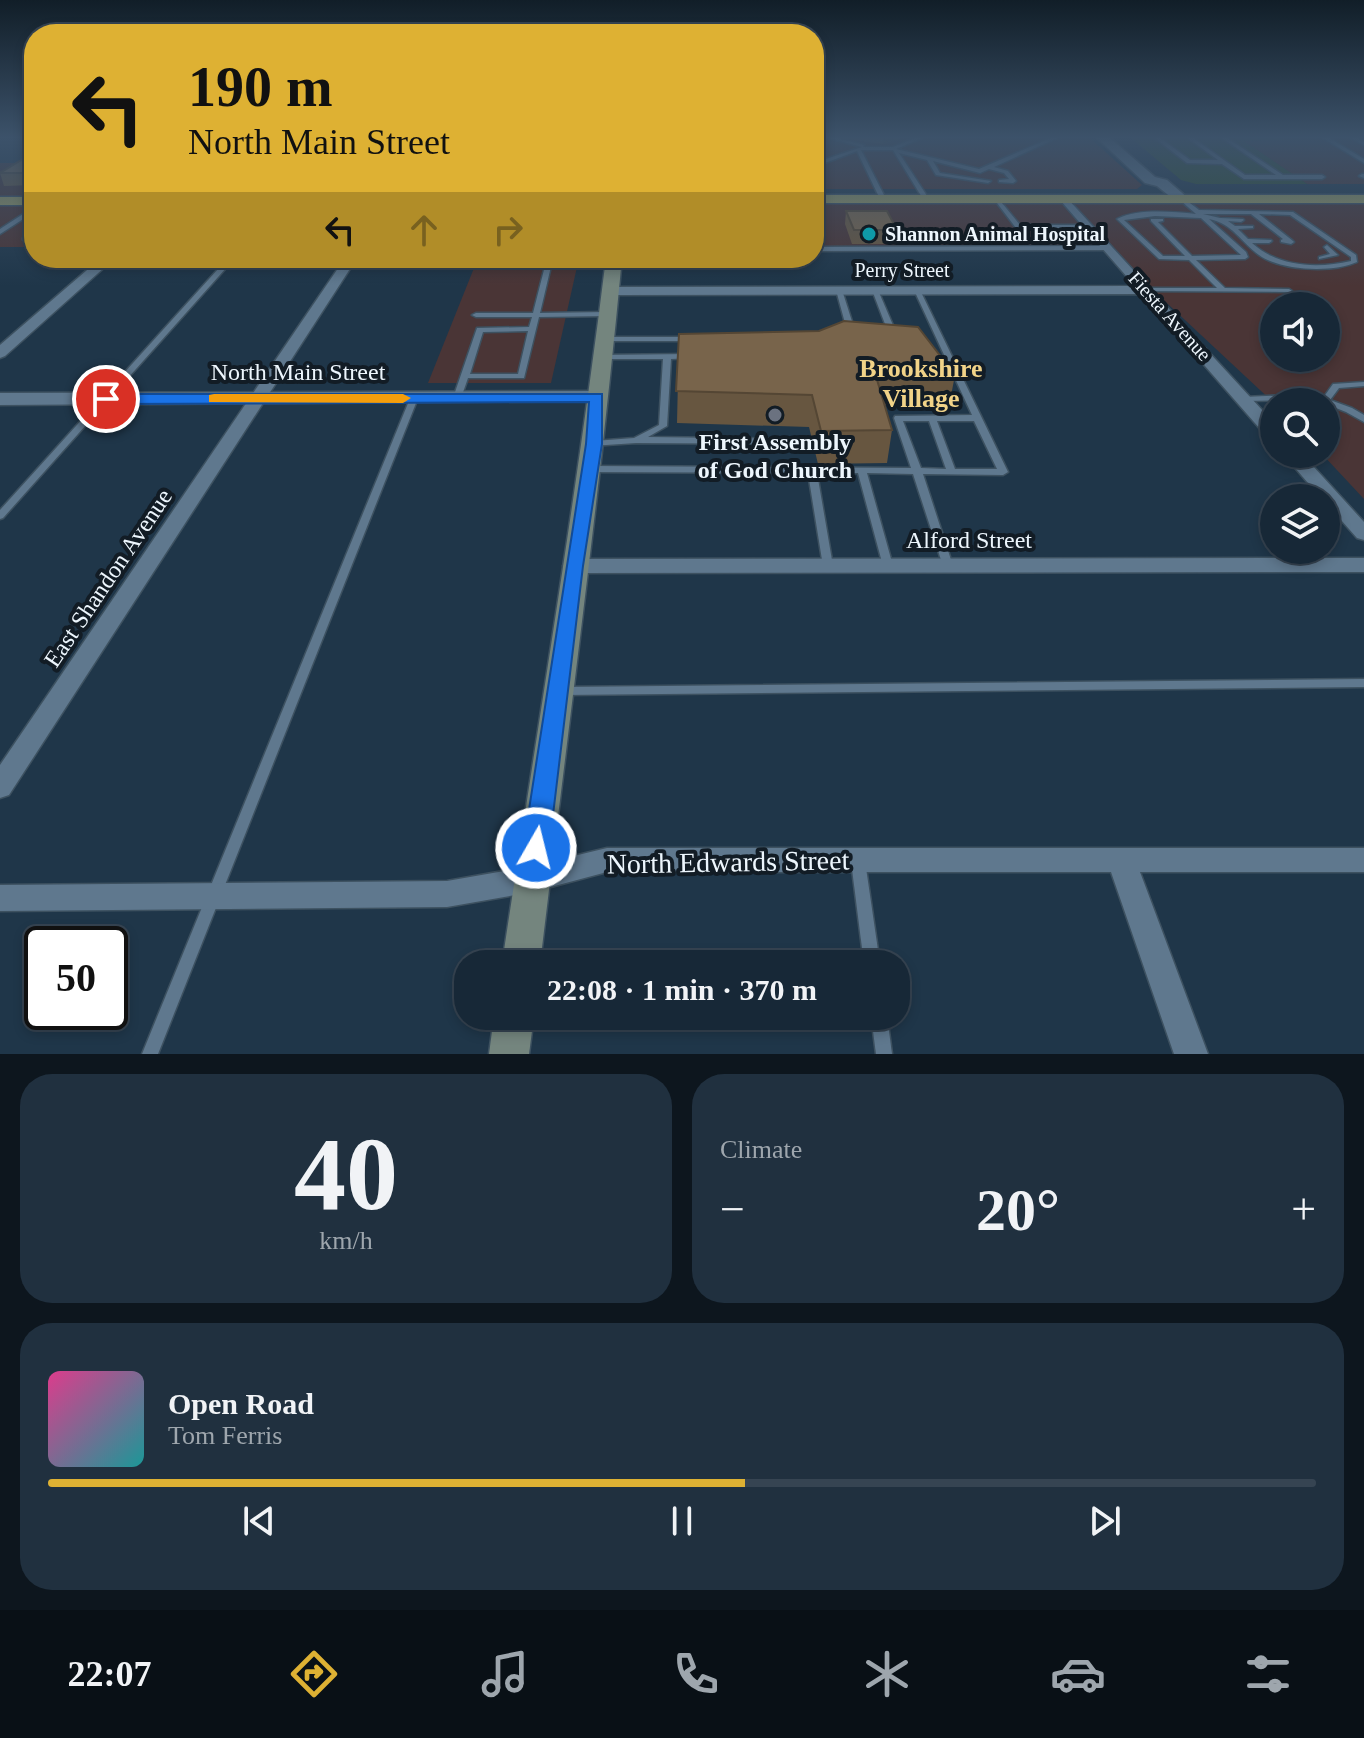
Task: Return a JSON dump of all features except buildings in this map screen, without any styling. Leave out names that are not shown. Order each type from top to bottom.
[{"type":"highway","points":[[824,199],[1364,199]]},
{"type":"highway","points":[[0,201],[24,201]]},
{"type":"main road","points":[[523,950],[574,566],[592,456],[613,268]]},
{"type":"main road","points":[[509,1054],[512,1030]]},
{"type":"street","points":[[1167,187],[1182,199]]},
{"type":"street","name":"Fiesta Avenue","points":[[1065,199],[1260,418]]},
{"type":"street","points":[[0,353],[98,268]]},
{"type":"street","name":"East Shandon Avenue","points":[[0,787],[344,268]]},
{"type":"street","name":"Perry Street","points":[[610,291],[1146,290]]},
{"type":"street","name":"North Main Street","points":[[0,399],[597,397]]},
{"type":"street","points":[[1305,468],[1364,534]]},
{"type":"street","name":"Alford Street","points":[[574,566],[1364,565]]},
{"type":"street","points":[[1121,859],[1191,1054]]},
{"type":"street","name":"North Edwards Street","points":[[0,898],[447,894],[532,879],[607,860],[1364,860]]},
{"type":"lane","points":[[877,187],[883,199]]},
{"type":"lane","points":[[919,187],[926,199]]},
{"type":"lane","points":[[997,199],[1018,227],[1090,227]]},
{"type":"lane","points":[[1182,199],[1245,257],[1168,259],[1155,255],[1120,219],[1127,215],[1187,218]]},
{"type":"lane","points":[[1197,212],[1280,212],[1300,216],[1354,256],[1354,262],[1291,263],[1267,258],[1222,219]]},
{"type":"lane","points":[[1252,212],[1271,229]]},
{"type":"lane","points":[[1280,212],[1289,218]]},
{"type":"lane","points":[[0,232],[24,216]]},
{"type":"lane","points":[[1223,290],[1153,220],[1204,217],[1241,220]]},
{"type":"lane","points":[[1231,228],[1251,227]]},
{"type":"lane","points":[[1240,235],[1260,235]]},
{"type":"lane","points":[[1248,241],[1269,241]]},
{"type":"lane","points":[[1267,258],[1331,258],[1335,255],[1327,247]]},
{"type":"lane","points":[[824,249],[1109,248]]},
{"type":"lane","points":[[0,516],[223,268]]},
{"type":"lane","points":[[465,376],[521,376],[548,268]]},
{"type":"lane","points":[[839,290],[854,340]]},
{"type":"lane","points":[[875,290],[895,340]]},
{"type":"lane","points":[[592,456],[812,471],[1003,472],[917,290]]},
{"type":"lane","points":[[1146,290],[1289,291]]},
{"type":"lane","points":[[476,315],[607,314]]},
{"type":"lane","points":[[457,398],[480,330],[533,329]]},
{"type":"lane","points":[[603,348],[698,339]]},
{"type":"lane","points":[[840,342],[867,340]]},
{"type":"lane","points":[[881,340],[910,340]]},
{"type":"lane","points":[[925,340],[940,340]]},
{"type":"lane","points":[[603,348],[667,356],[697,355]]},
{"type":"lane","points":[[592,456],[663,426],[667,356]]},
{"type":"lane","points":[[1335,388],[1364,384]]},
{"type":"lane","points":[[150,1054],[414,398]]},
{"type":"lane","points":[[1243,399],[1260,399]]},
{"type":"lane","points":[[1340,402],[1364,419]]},
{"type":"lane","points":[[948,566],[898,418],[977,418]]},
{"type":"lane","points":[[932,418],[951,471]]},
{"type":"lane","points":[[636,440],[804,442]]},
{"type":"lane","points":[[812,471],[828,566]]},
{"type":"lane","points":[[862,471],[888,566]]},
{"type":"lane","points":[[557,691],[1364,683]]},
{"type":"lane","points":[[858,860],[870,950]]},
{"type":"lane","points":[[881,1030],[884,1054]]},
{"type":"shaded area","points":[[0,187],[24,187],[24,247],[0,247]]},
{"type":"shaded area","points":[[824,187],[1139,187],[824,189]]},
{"type":"shaded area","points":[[824,199],[1364,199],[1364,499],[1335,468],[1340,468],[1340,388],[1260,390],[1110,250],[824,250]]},
{"type":"shaded area","points":[[474,268],[577,268],[551,383],[428,383]]},
{"type":"slow traffic","points":[[214,399],[403,398]]},
{"type":"place","name":"Shannon Animal Hospital","points":[[869,234]]},
{"type":"place","name":"First Assembly of God Church","points":[[775,415]]},
{"type":"district","name":"Brookshire Village","points":[[921,383]]},
{"type":"route","points":[[106,399],[597,397],[594,444],[574,566],[536,848]]}]
